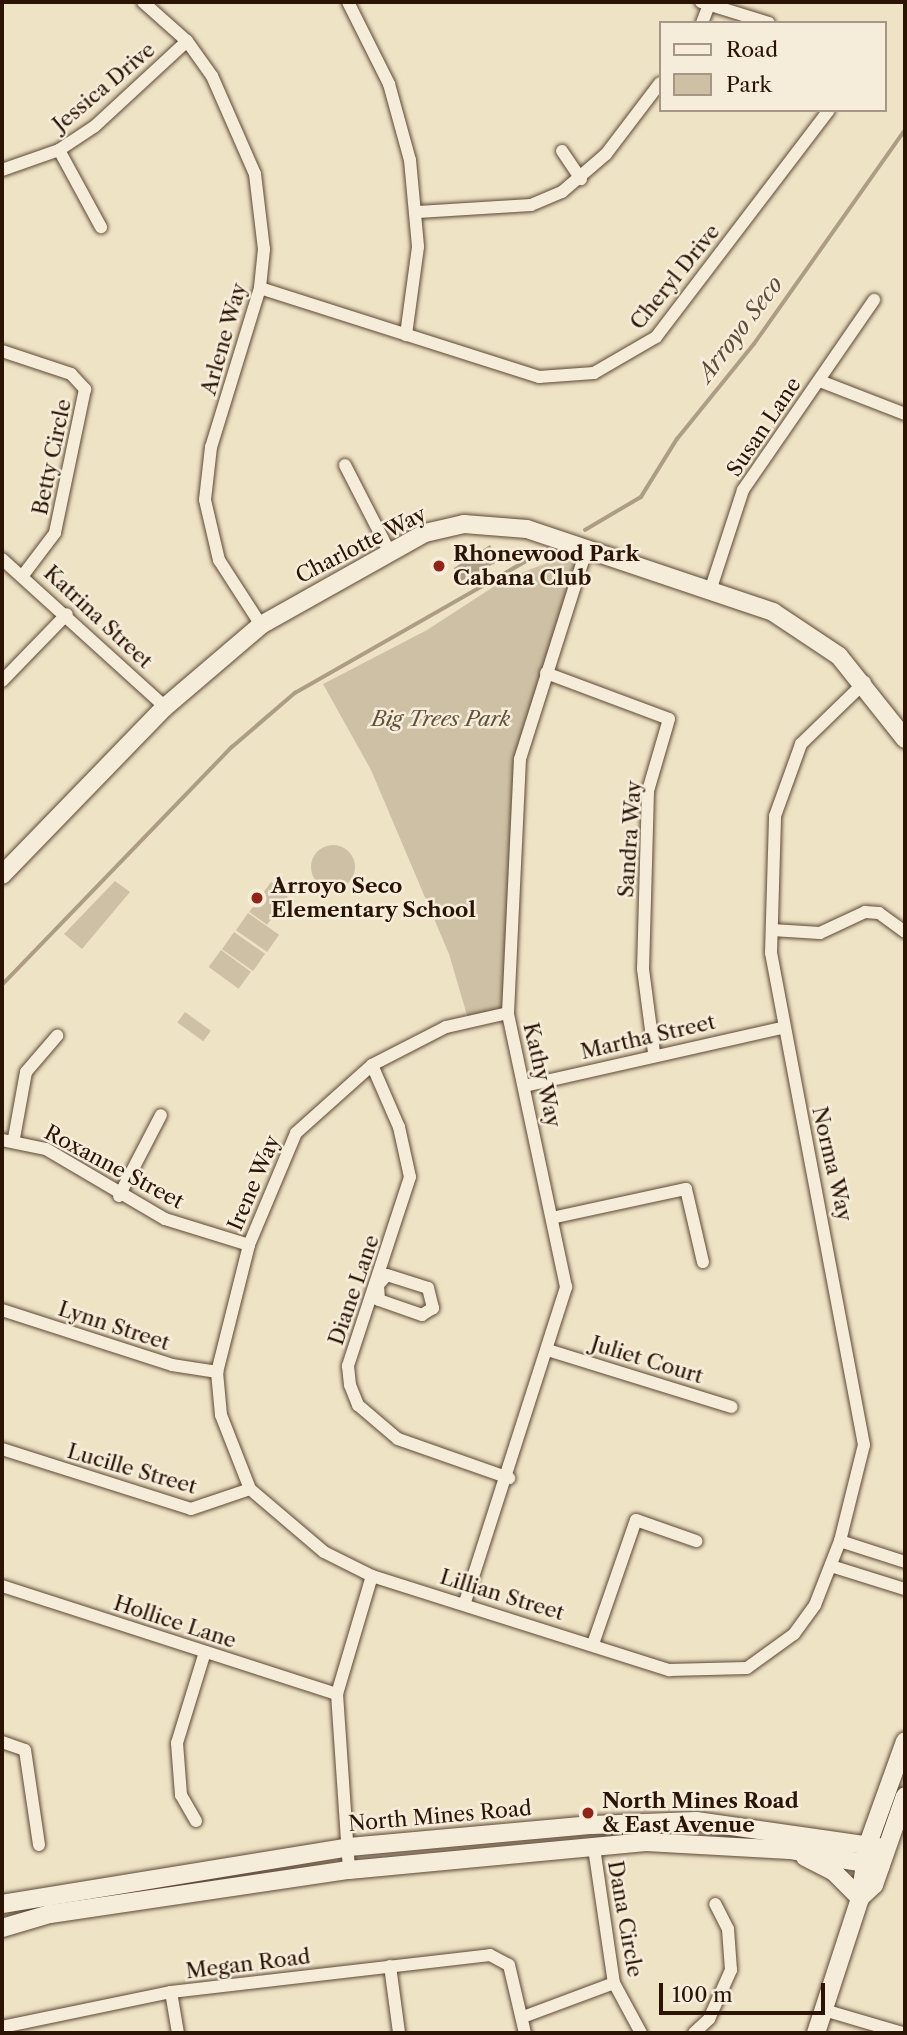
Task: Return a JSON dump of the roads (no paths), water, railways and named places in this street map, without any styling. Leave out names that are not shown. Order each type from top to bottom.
[{"type":"main road","name":"Charlotte Way","points":[[2,875],[165,707],[261,625],[425,533],[464,524],[504,525],[555,537],[712,588],[794,624],[865,682],[905,739]]},
{"type":"main road","points":[[816,2033],[860,1899],[865,1853],[905,1741]]},
{"type":"main road","points":[[860,1899],[881,1866],[905,1796]]},
{"type":"main road","name":"North Mines Road","points":[[2,1905],[44,1892],[349,1847],[702,1822],[865,1853],[881,1866]]},
{"type":"main road","points":[[594,1848],[608,1834],[685,1830],[702,1822]]},
{"type":"main road","name":"North Mines Road","points":[[2,1928],[50,1914],[349,1870],[668,1843],[865,1853],[886,1848]]},
{"type":"main road","points":[[790,1850],[834,1872],[860,1899]]},
{"type":"street","name":"Arlene Way","points":[[143,2],[187,41],[231,107],[255,174],[264,249],[260,288],[211,447],[205,499],[219,560],[261,625]]},
{"type":"street","points":[[348,2],[389,84],[418,212],[413,312],[406,335]]},
{"type":"street","points":[[702,21],[705,3],[763,21]]},
{"type":"street","name":"Jessica Drive","points":[[2,170],[59,150],[95,126],[187,41]]},
{"type":"street","points":[[418,212],[531,205],[581,178],[659,84]]},
{"type":"street","name":"Cheryl Drive","points":[[260,288],[540,377],[594,373],[635,355],[675,313],[827,112]]},
{"type":"street","points":[[59,150],[101,227]]},
{"type":"street","points":[[562,151],[581,178]]},
{"type":"street","name":"Susan Lane","points":[[712,588],[743,490],[874,300]]},
{"type":"street","name":"Betty Circle","points":[[2,351],[71,374],[85,389],[55,533],[24,574]]},
{"type":"street","points":[[820,381],[905,414]]},
{"type":"street","points":[[345,466],[389,551]]},
{"type":"street","name":"Kathy Way","points":[[465,1602],[551,1350],[566,1287],[556,1217],[508,1013],[520,760],[581,546]]},
{"type":"street","name":"Katrina Street","points":[[2,559],[24,574],[165,707]]},
{"type":"street","points":[[2,681],[67,614]]},
{"type":"street","name":"Sandra Way","points":[[546,673],[669,719],[648,791],[643,970],[654,1052]]},
{"type":"street","name":"Norma Way","points":[[765,1659],[815,1605],[839,1541],[864,1445],[862,1414],[781,1028],[772,930],[775,816],[801,744],[865,682]]},
{"type":"street","points":[[772,930],[820,933],[865,912],[900,923],[905,932]]},
{"type":"street","name":"Irene Way","points":[[250,1489],[221,1415],[217,1372],[249,1245],[296,1133],[372,1065],[446,1027],[508,1013]]},
{"type":"street","name":"Martha Street","points":[[524,1086],[654,1052],[781,1028]]},
{"type":"street","points":[[8,1139],[26,1072],[57,1036]]},
{"type":"street","name":"Diane Lane","points":[[372,1065],[399,1127],[410,1177],[378,1284],[348,1366],[358,1405],[398,1439],[509,1478]]},
{"type":"street","points":[[119,1196],[161,1115]]},
{"type":"street","name":"Roxanne Street","points":[[8,1139],[46,1149],[119,1196],[249,1245]]},
{"type":"street","points":[[556,1217],[686,1189],[703,1262]]},
{"type":"street","name":"Lynn Street","points":[[2,1310],[172,1365],[217,1372]]},
{"type":"street","name":"Juliet Court","points":[[551,1350],[732,1407]]},
{"type":"street","name":"Lucille Street","points":[[2,1449],[191,1509],[250,1489]]},
{"type":"street","name":"Lillian Street","points":[[250,1489],[324,1552],[372,1576],[465,1602],[668,1670],[747,1668],[765,1659]]},
{"type":"street","points":[[593,1644],[636,1521],[696,1541]]},
{"type":"street","points":[[839,1541],[905,1562]]},
{"type":"street","points":[[831,1566],[905,1589]]},
{"type":"street","points":[[349,1870],[337,1693],[372,1576]]},
{"type":"street","name":"Hollice Lane","points":[[3,1589],[337,1693]]},
{"type":"street","points":[[196,1821],[181,1796],[177,1743],[205,1652]]},
{"type":"street","points":[[2,1742],[25,1750],[40,1844]]},
{"type":"street","name":"Dana Circle","points":[[594,1848],[614,1983],[641,2033]]},
{"type":"street","points":[[694,2033],[709,2019],[730,1970],[728,1930],[715,1904]]},
{"type":"street","name":"Megan Road","points":[[2,2027],[30,2027],[171,1992],[390,1966],[501,1958],[523,2017]]},
{"type":"street","points":[[390,1966],[399,2033]]},
{"type":"street","points":[[526,2033],[523,2017],[614,1983]]},
{"type":"street","points":[[171,1992],[178,2033]]},
{"type":"street","points":[[824,2010],[902,2033]]},
{"type":"waterway","name":"Arroyo Seco","points":[[585,530],[641,497],[677,439],[754,344],[905,130]]},
{"type":"waterway","points":[[2,985],[232,747],[295,693],[547,549]]},
{"type":"place","name":"Rhonewood Park Cabana Club","points":[[439,566]]},
{"type":"place","name":"Arroyo Seco Elementary School","points":[[257,898]]},
{"type":"place","name":"North Mines Road & East Avenue","points":[[588,1813]]},
{"type":"park label","name":"Big Trees Park","points":[[441,719]]}]
